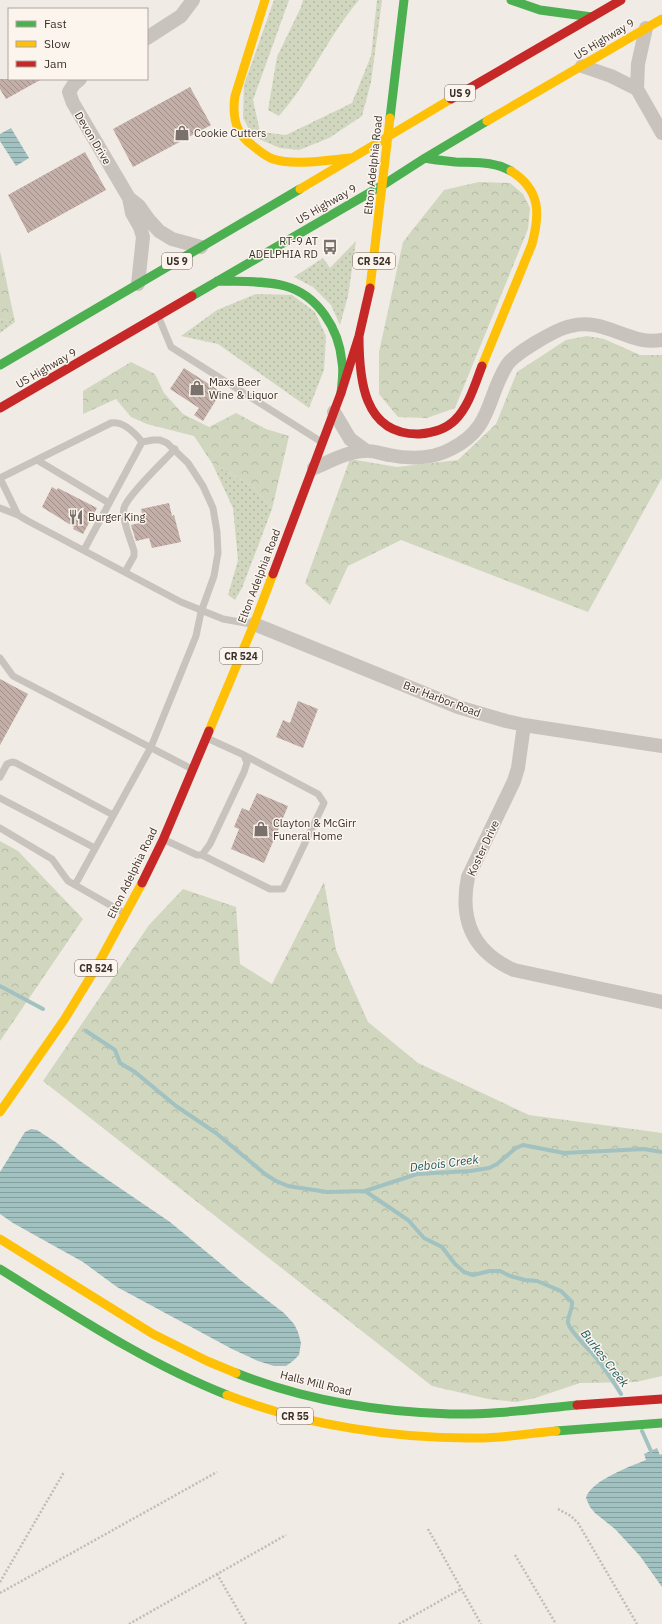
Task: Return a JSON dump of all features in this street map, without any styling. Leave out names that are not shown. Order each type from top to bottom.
[{"type":"main road","points":[[265,0],[233,98],[232,116],[236,129],[244,140],[253,148],[274,159],[286,161],[353,158]]},
{"type":"main road","name":"Elton Adelphia Road","points":[[0,1112],[64,1020],[96,968],[126,914],[163,840],[254,624],[314,468],[341,393],[359,336],[371,285],[404,0]]},
{"type":"main road","points":[[510,0],[524,6],[542,10],[592,17]]},
{"type":"main road","name":"US 9","points":[[0,365],[353,158],[388,135],[621,0]]},
{"type":"main road","name":"US Highway 9","points":[[0,408],[383,185],[425,158],[662,18]]},
{"type":"main road","points":[[359,336],[359,372],[366,397],[376,418],[394,429],[415,434],[433,433],[454,421],[469,400],[532,244],[538,218],[533,194],[522,179],[514,172],[494,164],[484,162],[465,162],[425,158]]},
{"type":"main road","points":[[217,281],[282,286],[294,289],[314,302],[322,311],[336,334],[343,360],[341,393]]},
{"type":"main road","name":"Halls Mill Road","points":[[0,1239],[127,1319],[175,1346],[222,1367],[265,1382],[310,1395],[374,1407],[449,1414],[545,1409],[642,1399],[662,1399]]},
{"type":"main road","name":"CR 55","points":[[0,1269],[139,1355],[164,1368],[231,1397],[302,1418],[325,1423],[396,1433],[470,1438],[658,1423]]},
{"type":"street","points":[[148,37],[181,16],[193,0]]},
{"type":"street","points":[[646,28],[638,64],[637,89],[662,132]]},
{"type":"street","points":[[582,66],[611,76],[637,89]]},
{"type":"street","name":"Devon Drive","points":[[79,80],[74,84],[70,92],[72,103],[129,198]]},
{"type":"street","points":[[129,198],[139,206],[159,232],[172,239],[201,247]]},
{"type":"street","points":[[129,198],[132,212],[140,227],[143,237],[138,284]]},
{"type":"street","points":[[334,412],[350,439],[365,450],[402,458],[439,454],[460,444],[468,438],[483,420],[508,363],[518,354],[557,331],[580,324],[596,324],[644,340],[662,340]]},
{"type":"street","points":[[314,468],[365,450]]},
{"type":"street","name":"Bar Harbor Road","points":[[254,624],[458,707],[524,725],[662,746]]},
{"type":"street","name":"Koster Drive","points":[[524,725],[518,768],[514,781],[468,877],[464,904],[467,920],[472,933],[482,948],[489,955],[501,964],[514,970],[662,1002]]},
{"type":"lane","points":[[158,316],[171,347],[323,442]]},
{"type":"lane","points":[[18,515],[0,478],[112,423],[121,424],[127,427],[142,442]]},
{"type":"lane","points":[[75,885],[150,747],[196,636],[201,612],[214,576],[218,554],[217,532],[213,508],[203,486],[188,463],[167,443],[160,440],[142,442]]},
{"type":"lane","points":[[84,550],[142,442]]},
{"type":"lane","points":[[125,572],[134,556],[134,551],[124,514],[124,508],[145,480],[175,449]]},
{"type":"lane","points":[[37,460],[109,503]]},
{"type":"lane","points":[[0,508],[18,515],[201,612],[223,619],[254,624]]},
{"type":"lane","points":[[0,658],[13,676],[193,770]]},
{"type":"lane","points":[[163,840],[196,855],[202,855],[270,889],[283,889],[324,803],[318,794],[206,738]]},
{"type":"lane","points":[[202,855],[210,844],[244,772],[247,763],[244,756]]},
{"type":"lane","points":[[0,777],[7,764],[12,762],[16,763],[113,815]]},
{"type":"lane","points":[[0,798],[95,848]]},
{"type":"lane","points":[[0,828],[52,859],[68,881],[126,914]]},
{"type":"path","points":[[0,1582],[64,1472]]},
{"type":"path","points":[[0,1593],[217,1472]]},
{"type":"path","points":[[558,1509],[571,1516],[578,1523],[637,1624]]},
{"type":"path","points":[[428,1530],[481,1624]]},
{"type":"path","points":[[130,1624],[286,1534]]},
{"type":"path","points":[[515,1555],[556,1624]]},
{"type":"path","points":[[217,1574],[246,1624]]},
{"type":"path","points":[[399,1624],[461,1588]]},
{"type":"green space","points":[[274,0],[289,0],[253,100],[260,132],[286,135],[352,103],[371,56],[377,0],[382,0],[371,82],[362,116],[329,138],[299,150],[280,148],[259,139],[250,131],[243,118],[244,85]]},
{"type":"green space","points":[[303,0],[359,0],[338,28],[300,88],[279,116],[268,110],[277,57]]},
{"type":"green space","points":[[479,182],[510,183],[523,194],[530,208],[528,229],[455,408],[427,418],[398,417],[379,394],[379,352],[403,242],[444,190]]},
{"type":"green space","points":[[356,241],[348,296],[340,325],[331,305],[313,287],[294,277],[323,258],[330,268]]},
{"type":"green space","points":[[0,251],[15,322],[0,319]]},
{"type":"green space","points":[[256,294],[292,295],[315,312],[326,336],[324,370],[309,408],[218,344],[181,336],[217,310]]},
{"type":"green space","points":[[0,319],[15,322],[0,333]]},
{"type":"green space","points":[[587,336],[604,339],[640,355],[662,355],[662,478],[588,612],[401,540],[348,566],[330,605],[305,583],[350,459],[397,467],[458,460],[496,424],[517,372],[566,340]]},
{"type":"green space","points":[[131,362],[155,374],[164,393],[183,414],[209,427],[236,413],[266,429],[289,436],[272,509],[253,487],[212,463],[194,436],[147,424],[131,417],[116,399],[83,414],[83,391]]},
{"type":"green space","points":[[212,463],[253,487],[272,509],[242,588],[235,600],[228,595],[238,560],[233,508]]},
{"type":"green space","points":[[0,841],[18,851],[83,919],[0,1041]]},
{"type":"green space","points":[[324,882],[336,950],[368,1022],[418,1063],[529,1115],[662,1133],[662,1376],[636,1382],[580,1383],[535,1398],[516,1402],[488,1399],[432,1386],[43,1081],[149,925],[183,889],[236,907],[240,964],[272,984]]},
{"type":"water","points":[[11,128],[29,158],[16,166],[0,141],[0,134]]},
{"type":"water","points":[[31,1129],[37,1130],[57,1143],[80,1161],[170,1222],[243,1282],[284,1313],[294,1324],[298,1332],[301,1343],[299,1355],[286,1366],[274,1366],[258,1361],[232,1349],[117,1287],[83,1262],[13,1223],[0,1214],[0,1172],[25,1132]]},
{"type":"water","points":[[657,1448],[660,1455],[662,1454],[662,1587],[640,1556],[615,1529],[595,1513],[590,1507],[586,1498],[589,1492],[603,1480],[621,1470],[646,1460],[644,1454]]},
{"type":"building","points":[[0,79],[40,80],[6,99],[0,89]]},
{"type":"building","points":[[190,87],[211,125],[133,167],[113,129]]},
{"type":"building","points":[[85,152],[106,190],[28,233],[8,195]]},
{"type":"building","points":[[184,368],[221,392],[203,421],[194,415],[199,408],[170,389]]},
{"type":"building","name":"Burger King","points":[[52,487],[57,490],[58,488],[97,508],[83,534],[73,529],[74,527],[42,507]]},
{"type":"building","points":[[169,503],[172,516],[174,515],[181,542],[152,548],[149,538],[136,541],[131,525],[144,522],[141,509]]},
{"type":"building","points":[[0,679],[28,694],[0,745]]},
{"type":"building","points":[[298,701],[318,709],[303,748],[276,737],[283,720],[290,723]]},
{"type":"building","points":[[257,793],[288,806],[264,863],[231,849],[239,829],[234,827],[242,808],[249,811]]},
{"type":"waterway","name":"Debois Creek","points":[[0,986],[43,1009]]},
{"type":"waterway","name":"Debois Creek","points":[[86,1031],[115,1050],[120,1063],[135,1072],[176,1106],[216,1133],[265,1174],[288,1186],[327,1192],[365,1191],[417,1174],[470,1171],[489,1168],[497,1164],[516,1148],[523,1145],[564,1153],[644,1149],[662,1152]]},
{"type":"waterway","name":"Burkes Creek","points":[[365,1191],[408,1220],[424,1238],[442,1247],[455,1264],[464,1272],[473,1275],[490,1271],[500,1271],[510,1276],[525,1280],[537,1281],[561,1291],[572,1302],[572,1308],[568,1318],[570,1327],[598,1360],[621,1394]]},
{"type":"waterway","name":"Burkes Creek","points":[[642,1431],[651,1451]]},
{"type":"traffic: fast","points":[[390,118],[404,0]]},
{"type":"traffic: fast","points":[[511,0],[540,10],[592,17]]},
{"type":"traffic: fast","points":[[192,296],[383,185],[487,121]]},
{"type":"traffic: fast","points":[[425,158],[491,164],[511,171]]},
{"type":"traffic: fast","points":[[0,365],[300,189]]},
{"type":"traffic: fast","points":[[217,281],[277,284],[297,290],[317,305],[331,326],[340,350],[343,370],[341,393]]},
{"type":"traffic: fast","points":[[0,1269],[83,1321],[139,1353],[227,1395]]},
{"type":"traffic: fast","points":[[236,1373],[288,1391],[341,1403],[396,1411],[482,1414],[577,1405]]},
{"type":"traffic: fast","points":[[556,1431],[662,1423]]},
{"type":"traffic: slow","points":[[265,0],[235,96],[234,110],[238,129],[246,140],[262,153],[273,159],[301,162],[350,158]]},
{"type":"traffic: slow","points":[[487,121],[662,19]]},
{"type":"traffic: slow","points":[[300,189],[451,99]]},
{"type":"traffic: slow","points":[[370,288],[390,118]]},
{"type":"traffic: slow","points":[[482,366],[532,244],[535,233],[537,213],[533,195],[521,178],[511,171]]},
{"type":"traffic: slow","points":[[209,731],[254,624],[273,574]]},
{"type":"traffic: slow","points":[[0,1112],[64,1020],[96,968],[142,883]]},
{"type":"traffic: slow","points":[[0,1239],[153,1334],[207,1361],[236,1373]]},
{"type":"traffic: slow","points":[[227,1395],[287,1415],[383,1433],[447,1438],[478,1438],[556,1431]]},
{"type":"traffic: jam","points":[[451,99],[621,0]]},
{"type":"traffic: jam","points":[[273,574],[341,393],[359,336],[370,288]]},
{"type":"traffic: jam","points":[[0,408],[192,296]]},
{"type":"traffic: jam","points":[[359,336],[360,369],[363,386],[368,401],[375,415],[386,425],[400,432],[419,434],[429,433],[443,429],[455,420],[468,402],[482,366]]},
{"type":"traffic: jam","points":[[142,883],[163,840],[209,731]]},
{"type":"traffic: jam","points":[[577,1405],[662,1399]]},
{"type":"place","name":"Cookie Cutters","points":[[182,133]]},
{"type":"place","name":"RT-9 AT ADELPHIA RD","points":[[330,247]]},
{"type":"place","name":"Maxs Beer Wine & Liquor","points":[[197,388]]},
{"type":"place","name":"Burger King","points":[[76,517]]},
{"type":"place","name":"Clayton & McGirr Funeral Home","points":[[261,829]]}]
